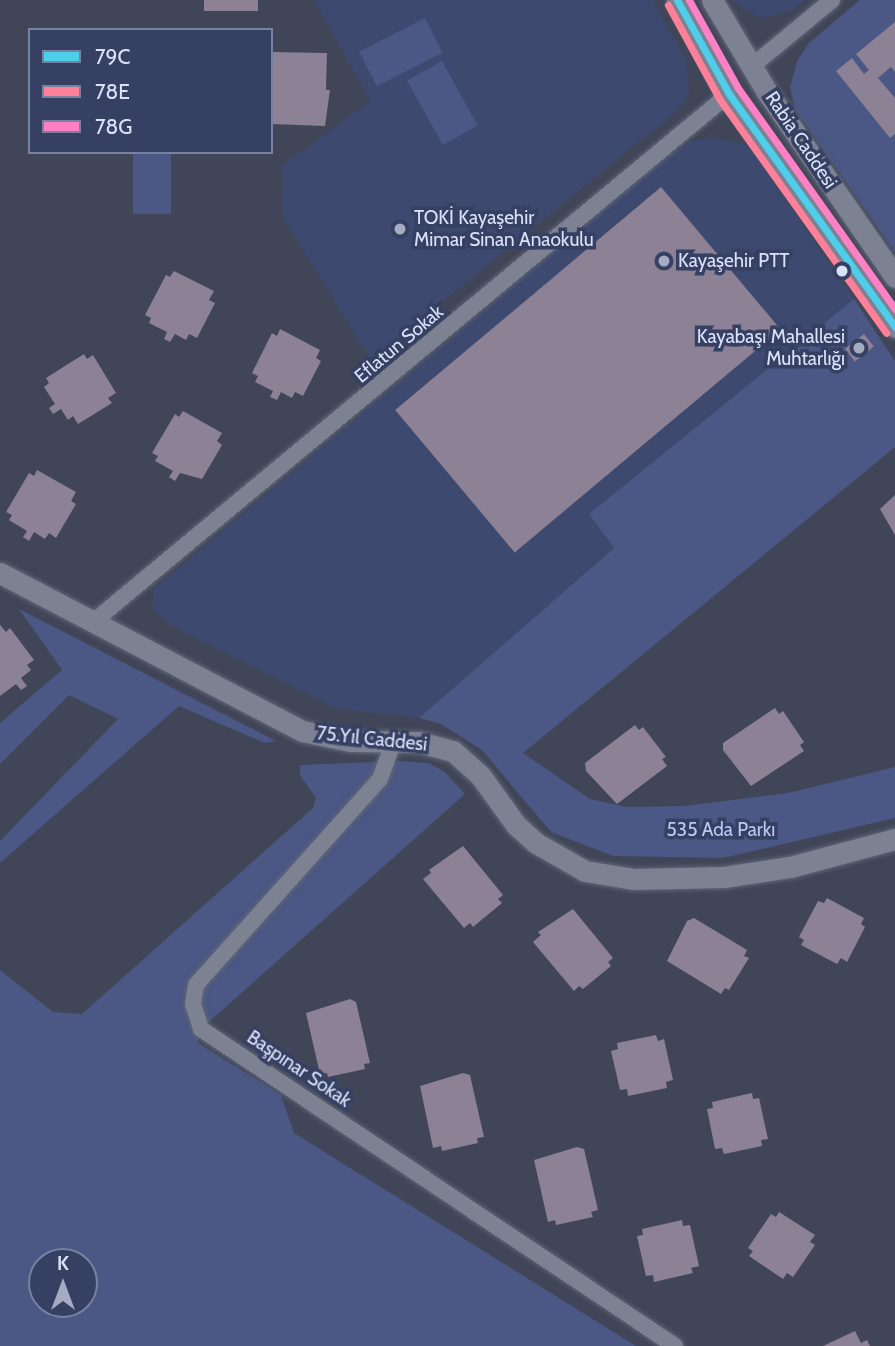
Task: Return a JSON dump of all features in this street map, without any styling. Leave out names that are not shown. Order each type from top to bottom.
[{"type":"street","name":"Rabia Caddesi","points":[[677,0],[729,94],[895,327]]},
{"type":"street","name":"Rabia Caddesi","points":[[712,0],[751,67],[895,277]]},
{"type":"street","points":[[751,67],[832,0]]},
{"type":"street","name":"Eflatun Sokak","points":[[93,622],[729,94]]},
{"type":"street","name":"75.Yıl Caddesi","points":[[0,573],[302,731],[350,741],[394,740],[429,744],[461,756],[536,842],[570,864],[603,876],[661,880],[758,874],[895,839]]},
{"type":"street","name":"Başpınar Sokak","points":[[394,740],[380,779],[197,985],[193,1004],[201,1029],[676,1346]]},
{"type":"shaded area","points":[[314,0],[653,0],[686,61],[689,93],[678,110],[371,360],[283,218],[282,166],[370,101]]},
{"type":"shaded area","points":[[731,0],[805,0],[790,12],[759,18]]},
{"type":"shaded area","points":[[714,138],[748,145],[854,299],[589,514],[614,548],[419,718],[337,709],[174,627],[153,609],[153,590],[662,160],[692,141]]},
{"type":"green space","points":[[860,0],[895,0],[895,252],[795,109],[790,88],[797,61],[809,43]]},
{"type":"green space","points":[[425,18],[443,53],[377,86],[359,52]]},
{"type":"green space","points":[[442,61],[478,126],[443,145],[407,80]]},
{"type":"green space","points":[[133,154],[171,154],[171,214],[133,214]]},
{"type":"green space","name":"535 Ada Parkı","points":[[854,299],[895,361],[895,447],[523,753],[590,799],[626,807],[684,806],[788,793],[895,767],[895,818],[723,858],[613,856],[551,832],[482,750],[441,724],[419,718],[614,548],[589,514]]},
{"type":"green space","points":[[19,609],[276,741],[265,743],[179,706],[0,863],[0,841],[118,719],[69,695],[0,764],[0,723],[62,670]]},
{"type":"green space","points":[[399,761],[429,763],[445,772],[465,794],[201,1029],[198,1043],[281,1095],[294,1133],[636,1346],[0,1346],[0,970],[53,1012],[82,1014],[313,808],[316,798],[300,775],[300,765]]},
{"type":"building","points":[[204,0],[258,0],[258,11],[204,11]]},
{"type":"building","points":[[895,22],[895,72],[891,67],[878,78],[895,98],[895,134],[890,138],[836,71],[852,58],[864,74],[869,70],[856,54]]},
{"type":"building","points":[[273,52],[327,53],[326,90],[330,90],[325,126],[273,124]]},
{"type":"building","points":[[661,187],[781,329],[515,553],[395,410]]},
{"type":"building","points":[[174,271],[214,291],[209,300],[215,303],[197,338],[189,334],[186,340],[175,334],[170,342],[164,339],[167,332],[149,323],[151,318],[145,315],[166,275],[170,277]]},
{"type":"building","points":[[280,329],[320,350],[316,358],[321,361],[303,396],[295,392],[292,398],[281,392],[277,400],[270,397],[273,391],[255,382],[258,376],[252,373],[272,333],[277,336]]},
{"type":"building","name":"Kayabaşı Mahallesi Muhtarlığı","points":[[864,334],[874,347],[855,361],[845,349]]},
{"type":"building","points":[[84,354],[87,359],[93,355],[116,393],[108,398],[112,403],[78,424],[73,416],[68,420],[61,409],[53,414],[49,408],[55,404],[44,387],[49,383],[46,378]]},
{"type":"building","points":[[183,411],[222,433],[217,441],[222,445],[202,479],[180,473],[175,481],[169,477],[173,471],[155,461],[158,456],[152,453],[175,414],[179,417]]},
{"type":"building","points":[[37,470],[76,492],[71,501],[76,504],[56,538],[49,533],[45,539],[34,532],[29,541],[23,537],[27,531],[9,520],[12,515],[6,512],[29,473],[34,476]]},
{"type":"building","points":[[895,495],[895,535],[880,509]]},
{"type":"building","points":[[0,625],[6,632],[10,628],[34,660],[27,665],[31,670],[21,678],[27,686],[21,690],[16,684],[0,696]]},
{"type":"building","points":[[775,708],[779,714],[783,711],[804,742],[800,745],[804,751],[751,786],[723,750],[723,743]]},
{"type":"building","points":[[635,725],[639,730],[643,727],[666,757],[662,759],[667,766],[617,804],[586,771],[585,763]]},
{"type":"building","points":[[463,846],[503,895],[498,899],[502,903],[473,927],[470,923],[464,928],[423,879],[431,873],[429,870]]},
{"type":"building","points":[[827,898],[864,918],[861,924],[865,927],[847,962],[841,958],[837,964],[801,945],[804,940],[799,937],[818,901],[824,903]]},
{"type":"building","points":[[573,909],[613,958],[608,962],[611,966],[583,989],[579,986],[574,991],[533,942],[541,935],[538,932]]},
{"type":"building","points":[[694,918],[747,950],[744,956],[749,958],[729,990],[725,988],[721,994],[667,961],[687,921]]},
{"type":"building","points":[[350,999],[356,1002],[370,1063],[364,1064],[365,1069],[328,1077],[327,1073],[320,1074],[306,1013]]},
{"type":"building","points":[[656,1035],[658,1041],[664,1039],[673,1080],[666,1082],[667,1088],[628,1096],[627,1089],[620,1090],[611,1051],[618,1049],[617,1043]]},
{"type":"building","points":[[463,1073],[470,1075],[484,1137],[477,1138],[478,1143],[442,1151],[441,1146],[433,1148],[420,1086]]},
{"type":"building","points":[[752,1093],[753,1099],[759,1098],[768,1139],[761,1140],[762,1146],[724,1154],[722,1148],[715,1149],[707,1109],[713,1108],[712,1102]]},
{"type":"building","points":[[577,1147],[584,1149],[598,1210],[591,1212],[593,1217],[556,1225],[555,1220],[548,1222],[534,1160]]},
{"type":"building","points":[[779,1212],[815,1235],[810,1242],[815,1245],[793,1277],[787,1273],[783,1279],[749,1256],[753,1251],[748,1248],[771,1214],[776,1217]]},
{"type":"building","points":[[682,1220],[683,1226],[690,1225],[699,1266],[691,1268],[693,1273],[654,1282],[653,1275],[646,1276],[637,1236],[643,1235],[642,1229]]},
{"type":"building","points":[[855,1331],[861,1343],[867,1340],[870,1346],[823,1346]]},
{"type":"transit line","name":"79C","points":[[677,0],[729,94],[895,327]]},
{"type":"transit line","name":"78G","points":[[689,0],[738,88],[895,309]]},
{"type":"transit line","name":"78E","points":[[668,5],[720,100],[886,333]]},
{"type":"place","name":"TOKİ Kayaşehir Mimar Sinan Anaokulu","points":[[400,229]]},
{"type":"place","name":"Kayaşehir PTT","points":[[664,261]]},
{"type":"place","name":"Kayabaşı Mahallesi Muhtarlığı","points":[[859,348]]}]
